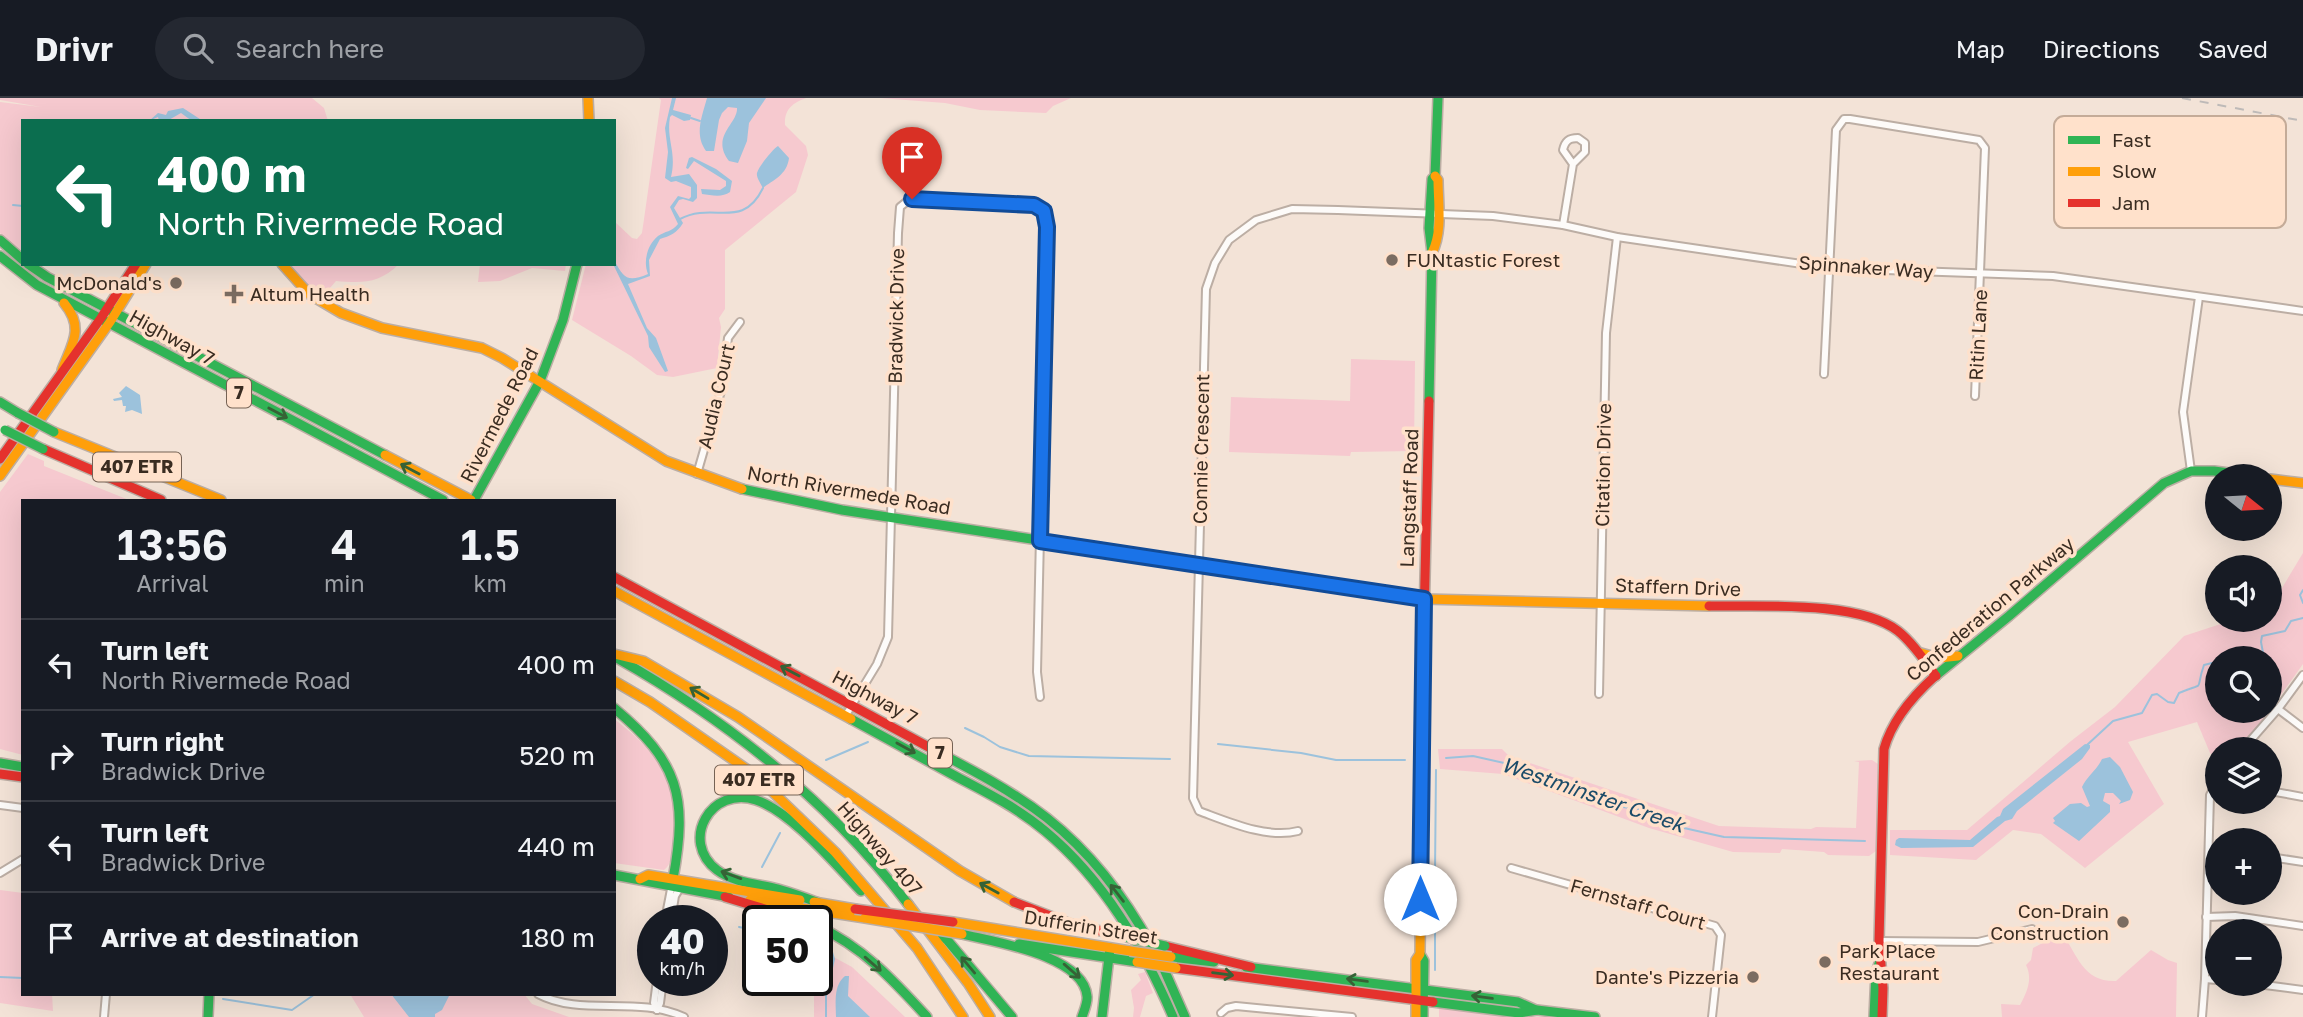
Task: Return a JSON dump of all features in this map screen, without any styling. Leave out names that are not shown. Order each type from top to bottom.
[{"type":"main road","points":[[588,98],[589,119]]},
{"type":"main road","name":"Langstaff Road","points":[[1423,1017],[1416,960],[1420,954],[1430,248],[1434,214],[1432,179],[1435,176],[1438,98]]},
{"type":"main road","points":[[0,240],[21,258]]},
{"type":"main road","name":"Highway 7","points":[[0,256],[29,279],[56,295],[441,499]]},
{"type":"main road","name":"Highway 7","points":[[31,266],[111,311],[470,499]]},
{"type":"main road","points":[[0,476],[106,320],[135,266]]},
{"type":"main road","points":[[111,311],[145,266]]},
{"type":"main road","name":"North Rivermede Road","points":[[284,266],[309,294],[341,313],[382,328],[482,348],[540,381],[666,461],[747,491],[892,518],[1424,599]]},
{"type":"main road","name":"Rivermede Road","points":[[473,499],[540,381],[559,332],[576,266]]},
{"type":"main road","points":[[56,295],[74,312],[78,331],[62,370]]},
{"type":"main road","points":[[0,459],[62,370],[106,320]]},
{"type":"main road","name":"407 ETR","points":[[0,402],[54,432],[219,499]]},
{"type":"main road","name":"407 ETR","points":[[2,428],[43,449],[159,499]]},
{"type":"main road","points":[[2191,471],[2205,472]]},
{"type":"main road","name":"Confederation Parkway","points":[[1882,1017],[1883,972],[1880,941],[1885,743],[1890,730],[1905,707],[1936,676],[2164,483],[2191,471]]},
{"type":"main road","points":[[2282,480],[2303,483]]},
{"type":"main road","name":"Highway 7","points":[[616,578],[994,782],[1050,820],[1098,869],[1132,912],[1170,978],[1185,1017]]},
{"type":"main road","name":"Highway 7","points":[[616,592],[989,794],[1043,829],[1082,869],[1122,919],[1156,977],[1173,1017]]},
{"type":"main road","name":"Staffern Drive","points":[[1424,599],[1841,610],[1866,614],[1896,628],[1936,676]]},
{"type":"main road","points":[[1918,652],[1928,657],[1945,659],[1960,656]]},
{"type":"main road","points":[[616,655],[643,661],[738,717],[960,871],[1003,896],[1071,924],[1251,967]]},
{"type":"main road","name":"Highway 407","points":[[616,656],[662,682],[708,713],[771,761],[848,832],[908,905],[990,1017]]},
{"type":"main road","name":"Highway 407","points":[[616,682],[650,702],[755,775],[835,852],[917,948],[963,1017]]},
{"type":"main road","points":[[616,709],[637,725],[654,743],[666,759],[676,783],[680,802],[680,832],[675,884]]},
{"type":"main road","points":[[0,764],[21,767]]},
{"type":"main road","points":[[0,774],[21,777]]},
{"type":"main road","points":[[819,903],[730,876],[713,866],[705,855],[700,837],[701,824],[710,810],[721,801],[740,796],[757,800],[776,811],[812,841],[863,894],[882,905]]},
{"type":"main road","name":"Dufferin Street","points":[[616,875],[640,879],[648,876],[725,897],[1110,959],[1519,1013],[1537,1010]]},
{"type":"main road","name":"Dufferin Street","points":[[675,884],[953,922],[1171,957],[1518,1002],[1537,1010],[1595,1017]]},
{"type":"main road","points":[[725,897],[751,905]]},
{"type":"main road","points":[[908,905],[948,941],[1012,1017]]},
{"type":"main road","points":[[962,934],[1065,964],[1084,984],[1088,998],[1082,1017]]},
{"type":"main road","points":[[833,935],[854,947],[927,1017]]},
{"type":"main road","points":[[1102,1017],[1110,948]]},
{"type":"main road","name":"Confederation Parkway","points":[[1874,1017],[1876,972],[1880,961]]},
{"type":"main road","points":[[208,1017],[209,996]]},
{"type":"main road","name":"Langstaff Road","points":[[1416,1017],[1420,1000]]},
{"type":"street","name":"Ritin Lane","points":[[1829,268],[1836,130],[1844,119],[1979,140],[1986,155],[1975,396]]},
{"type":"street","points":[[1563,225],[1573,163]]},
{"type":"street","name":"Bradwick Drive","points":[[846,715],[877,664],[888,637],[898,233],[901,207],[910,198],[1037,205],[1044,211],[1047,227],[1037,672],[1040,697]]},
{"type":"street","name":"Connie Crescent","points":[[1298,831],[1285,835],[1275,834],[1216,817],[1199,811],[1193,796],[1204,311],[1209,276],[1221,251],[1237,232],[1256,220],[1292,209],[1434,214]]},
{"type":"street","name":"Spinnaker Way","points":[[1434,214],[1493,216],[1563,225],[1618,237],[1829,268],[2053,276],[2303,311]]},
{"type":"street","name":"Citation Drive","points":[[1599,694],[1605,333],[1618,237]]},
{"type":"street","points":[[1824,374],[1829,268]]},
{"type":"street","points":[[2191,471],[2183,412],[2199,297]]},
{"type":"street","name":"Audia Court","points":[[697,474],[721,391],[728,338],[740,322]]},
{"type":"street","points":[[2282,704],[2303,675]]},
{"type":"street","points":[[2282,712],[2303,728]]},
{"type":"street","points":[[2254,737],[2266,723]]},
{"type":"street","points":[[2282,793],[2303,797]]},
{"type":"street","points":[[0,805],[21,808]]},
{"type":"street","points":[[2282,859],[2303,862]]},
{"type":"street","points":[[0,873],[21,860]]},
{"type":"street","name":"Fernstaff Court","points":[[1511,868],[1715,926],[1721,935],[1712,1017]]},
{"type":"street","points":[[670,905],[675,884]]},
{"type":"street","points":[[673,905],[675,884]]},
{"type":"street","points":[[2207,905],[2206,917],[2235,916],[2303,926]]},
{"type":"street","points":[[1880,941],[1976,942],[2032,929]]},
{"type":"street","points":[[2202,1017],[2205,979]]},
{"type":"street","points":[[2282,987],[2303,990]]},
{"type":"street","points":[[104,1017],[107,996]]},
{"type":"street","points":[[541,996],[562,1009],[581,1012],[657,1010],[684,1017]]},
{"type":"street","points":[[655,996],[657,1010]]},
{"type":"street","points":[[657,1010],[661,996]]},
{"type":"street","points":[[1222,1013],[1227,1008],[1236,1006],[1352,1017]]},
{"type":"shaded area","points":[[312,98],[324,108],[327,119],[21,119],[21,250],[0,233],[0,102],[41,107],[0,100]]},
{"type":"shaded area","points":[[659,98],[806,98],[790,107],[785,119],[785,125],[806,146],[808,155],[796,192],[725,250],[725,309],[719,318],[721,327],[717,368],[673,377],[657,375],[572,320],[586,266],[616,266],[616,223],[632,238],[637,239],[642,233],[661,100]]},
{"type":"shaded area","points":[[880,98],[1071,98],[1053,106],[1046,113],[980,110],[945,103]]},
{"type":"shaded area","points":[[291,266],[397,266],[370,281],[336,281],[323,296],[314,291]]},
{"type":"shaded area","points":[[480,266],[566,266],[565,271],[532,268],[500,281],[478,282]]},
{"type":"shaded area","points":[[1351,359],[1415,361],[1414,451],[1351,452],[1350,456],[1229,452],[1231,397],[1350,401]]},
{"type":"shaded area","points":[[28,454],[44,461],[44,466],[126,499],[21,499],[21,754],[0,749],[0,492]]},
{"type":"shaded area","points":[[2303,553],[2303,664],[2282,693],[2282,646],[2205,646],[2205,723],[2260,723],[2248,737],[2205,737],[2205,741],[2197,722],[2128,742],[2164,804],[2085,868],[2041,834],[2013,830],[1976,860],[1890,855],[1890,830],[1967,830],[2115,707],[2184,636],[2205,629],[2205,632],[2282,632],[2282,588]]},
{"type":"shaded area","points":[[616,721],[654,757],[670,786],[674,803],[674,840],[672,857],[664,870],[616,863]]},
{"type":"shaded area","points":[[1438,749],[1502,749],[1509,756],[1719,826],[1811,829],[1856,828],[1859,762],[1854,761],[1872,760],[1878,764],[1876,851],[1869,856],[1828,855],[1824,852],[1782,849],[1780,853],[1733,852],[1649,828],[1503,774],[1440,769]]},
{"type":"shaded area","points":[[0,890],[21,893],[21,996],[52,996],[53,1011],[0,1003]]},
{"type":"shaded area","points":[[2062,933],[2083,966],[2096,977],[2105,980],[2116,981],[2151,950],[2177,963],[2176,1017],[2002,1017],[2001,1004],[2020,1005],[2025,995],[2029,980],[2026,965],[2031,960],[2033,948]]},
{"type":"shaded area","points":[[833,957],[852,967],[905,1017],[814,1017],[814,996],[833,996]]},
{"type":"shaded area","points":[[1145,972],[1153,993],[1146,996],[1140,1017],[1133,1017],[1131,990],[1141,980],[1138,974]]},
{"type":"shaded area","points":[[351,996],[526,996],[532,1004],[569,1017],[364,1017]]},
{"type":"shaded area","points":[[1439,1007],[1521,1017],[1439,1017]]},
{"type":"water","points":[[672,98],[676,98],[673,110],[691,115],[690,120],[684,121],[672,115],[670,117],[669,133],[673,160],[671,177],[689,174],[697,185],[697,198],[693,202],[679,200],[674,208],[683,223],[673,234],[660,239],[649,260],[650,276],[628,284],[647,328],[656,338],[668,371],[665,372],[649,347],[648,336],[614,266],[616,263],[624,275],[631,278],[648,274],[646,259],[651,244],[658,236],[678,224],[670,207],[678,196],[689,199],[691,197],[691,187],[665,178],[668,152],[665,128]]},
{"type":"water","points":[[707,98],[766,98],[749,123],[747,141],[738,163],[729,161],[722,144],[737,108],[728,107],[722,113],[714,151],[706,151],[702,145],[700,125]]},
{"type":"water","points":[[183,108],[200,119],[189,119],[181,113],[170,119],[151,119],[158,113],[166,115],[168,111]]},
{"type":"water","points":[[778,146],[789,158],[788,164],[779,176],[763,188],[757,173],[766,158]]},
{"type":"water","points":[[692,157],[732,181],[730,192],[720,196],[702,194],[701,189],[720,190],[726,186],[726,181],[694,161],[686,168],[689,158]]},
{"type":"water","points":[[126,386],[140,395],[142,414],[132,410],[125,412],[126,406],[123,406],[122,400],[114,401],[113,399],[122,397],[119,393]]},
{"type":"water","points":[[2085,744],[2090,745],[2090,748],[2082,759],[2017,811],[2012,819],[2005,821],[1973,847],[1901,848],[1895,845],[1899,838],[1970,840],[2000,816],[2003,809]]},
{"type":"water","points":[[2110,757],[2120,767],[2133,792],[2130,800],[2119,804],[2121,801],[2113,793],[2105,793],[2103,801],[2110,805],[2110,812],[2079,841],[2053,823],[2053,818],[2070,804],[2090,806],[2082,787],[2102,759]]},
{"type":"water","points":[[845,976],[849,976],[848,996],[870,1017],[836,1017],[837,990]]},
{"type":"water","points":[[393,996],[449,996],[435,1017],[409,1017]]},
{"type":"waterway","points":[[691,118],[700,121]]},
{"type":"waterway","points":[[680,219],[692,214],[736,212],[755,201],[763,188]]},
{"type":"waterway","points":[[13,205],[21,206]]},
{"type":"waterway","points":[[2303,590],[2300,595],[2303,603]]},
{"type":"waterway","points":[[2262,646],[2262,636],[2285,631],[2291,621],[2303,618]]},
{"type":"waterway","points":[[2087,745],[2113,721],[2142,713],[2152,695],[2157,694],[2174,703],[2179,693],[2199,685],[2205,665]]},
{"type":"waterway","name":"Westminster Creek","points":[[965,728],[1000,747],[1029,756],[1170,759]]},
{"type":"waterway","name":"Westminster Creek","points":[[826,760],[868,742]]},
{"type":"waterway","name":"Westminster Creek","points":[[1218,744],[1301,753],[1336,760],[1405,760]]},
{"type":"waterway","name":"Westminster Creek","points":[[1446,758],[1473,756],[1513,765],[1541,780],[1578,789],[1623,807],[1650,811],[1684,828],[1724,837],[1865,841]]},
{"type":"waterway","points":[[1435,871],[1436,770]]},
{"type":"waterway","name":"Westminster Creek","points":[[762,867],[780,833]]},
{"type":"waterway","points":[[1435,889],[1435,970]]},
{"type":"waterway","points":[[833,956],[833,964]]},
{"type":"waterway","name":"Westminster Creek","points":[[0,977],[21,978]]},
{"type":"waterway","name":"Westminster Creek","points":[[223,999],[292,1010],[312,996]]},
{"type":"waterway","points":[[826,996],[826,1017]]},
{"type":"railway","points":[[2182,98],[2277,116]]},
{"type":"railway","points":[[2286,118],[2303,121]]},
{"type":"traffic: fast","points":[[1429,401],[1432,253],[1429,228],[1432,179],[1435,176],[1438,98]]},
{"type":"traffic: fast","points":[[0,240],[21,258]]},
{"type":"traffic: fast","points":[[0,256],[37,285],[441,499]]},
{"type":"traffic: fast","points":[[31,266],[47,277],[385,455]]},
{"type":"traffic: fast","points":[[475,499],[540,381],[563,320],[576,266]]},
{"type":"traffic: fast","points":[[0,402],[18,413]]},
{"type":"traffic: fast","points":[[18,413],[54,432]]},
{"type":"traffic: fast","points":[[5,430],[43,449]]},
{"type":"traffic: fast","points":[[1934,677],[2164,483],[2191,471],[2205,471]]},
{"type":"traffic: fast","points":[[742,489],[842,510],[1280,577]]},
{"type":"traffic: fast","points":[[617,658],[699,709],[775,766],[845,831],[908,904]]},
{"type":"traffic: fast","points":[[616,710],[653,746],[674,783],[679,825],[673,879]]},
{"type":"traffic: fast","points":[[851,719],[1003,802],[1035,823],[1066,850],[1086,871],[1120,916],[1149,965],[1173,1017]]},
{"type":"traffic: fast","points":[[936,751],[1007,790],[1063,831],[1106,877],[1131,911],[1152,947]]},
{"type":"traffic: fast","points":[[0,763],[21,767]]},
{"type":"traffic: fast","points":[[819,903],[778,889],[739,880],[717,870],[706,858],[701,845],[705,818],[714,808],[726,801],[740,798],[756,800],[770,806],[812,840],[861,891]]},
{"type":"traffic: fast","points":[[616,875],[729,897]]},
{"type":"traffic: fast","points":[[933,927],[1012,1017]]},
{"type":"traffic: fast","points":[[833,934],[863,954],[927,1017]]},
{"type":"traffic: fast","points":[[962,934],[1015,946],[1054,960],[1070,970],[1082,982],[1087,996],[1082,1017]]},
{"type":"traffic: fast","points":[[1122,936],[1165,946]]},
{"type":"traffic: fast","points":[[1019,944],[1137,962]]},
{"type":"traffic: fast","points":[[1102,1017],[1110,948]]},
{"type":"traffic: fast","points":[[1420,954],[1424,961],[1423,1017]]},
{"type":"traffic: fast","points":[[1171,957],[1214,962]]},
{"type":"traffic: fast","points":[[1160,960],[1185,1017]]},
{"type":"traffic: fast","points":[[1874,1017],[1876,972],[1880,961]]},
{"type":"traffic: fast","points":[[1246,967],[1518,1002],[1536,1010]]},
{"type":"traffic: fast","points":[[208,1017],[209,996]]},
{"type":"traffic: fast","points":[[1433,1002],[1519,1013],[1537,1010],[1595,1017]]},
{"type":"traffic: slow","points":[[588,98],[589,119]]},
{"type":"traffic: slow","points":[[1432,253],[1438,236],[1439,217],[1438,180],[1435,176]]},
{"type":"traffic: slow","points":[[0,476],[110,322],[145,266]]},
{"type":"traffic: slow","points":[[284,266],[309,294],[341,313],[382,328],[482,348],[666,461],[742,489]]},
{"type":"traffic: slow","points":[[62,370],[75,336],[74,320],[64,303]]},
{"type":"traffic: slow","points":[[54,432],[219,499]]},
{"type":"traffic: slow","points":[[385,455],[469,499]]},
{"type":"traffic: slow","points":[[2282,480],[2303,483]]},
{"type":"traffic: slow","points":[[1280,577],[1424,599],[1709,606]]},
{"type":"traffic: slow","points":[[616,592],[851,719]]},
{"type":"traffic: slow","points":[[1921,653],[1939,658],[1958,656]]},
{"type":"traffic: slow","points":[[616,654],[643,661],[738,717],[960,871],[1014,902]]},
{"type":"traffic: slow","points":[[1416,1017],[1416,960],[1420,954],[1423,666]]},
{"type":"traffic: slow","points":[[616,682],[650,702],[755,775],[835,852],[917,948],[963,1017]]},
{"type":"traffic: slow","points":[[640,879],[648,875],[800,900]]},
{"type":"traffic: slow","points":[[750,900],[865,918]]},
{"type":"traffic: slow","points":[[814,902],[855,909]]},
{"type":"traffic: slow","points":[[908,904],[968,983],[990,1017]]},
{"type":"traffic: slow","points":[[865,918],[962,934]]},
{"type":"traffic: slow","points":[[953,922],[1130,951]]},
{"type":"traffic: slow","points":[[1130,951],[1171,957]]},
{"type":"traffic: slow","points":[[1137,962],[1176,968]]},
{"type":"traffic: jam","points":[[0,459],[101,318],[135,266]]},
{"type":"traffic: jam","points":[[1423,666],[1429,401]]},
{"type":"traffic: jam","points":[[43,449],[159,499]]},
{"type":"traffic: jam","points":[[616,578],[936,751]]},
{"type":"traffic: jam","points":[[1709,606],[1807,607],[1859,614],[1898,631],[1936,676]]},
{"type":"traffic: jam","points":[[1882,1017],[1883,988],[1879,941],[1884,749],[1892,728],[1904,710],[1934,677]]},
{"type":"traffic: jam","points":[[0,774],[21,777]]},
{"type":"traffic: jam","points":[[725,897],[751,905]]},
{"type":"traffic: jam","points":[[1014,902],[1071,924],[1122,936]]},
{"type":"traffic: jam","points":[[855,909],[953,922]]},
{"type":"traffic: jam","points":[[1165,946],[1251,967]]},
{"type":"traffic: jam","points":[[1176,968],[1433,1002]]},
{"type":"place","name":"FUNtastic Forest","points":[[1392,260]]},
{"type":"place","name":"McDonald's","points":[[176,283]]},
{"type":"place","name":"Altum Health","points":[[234,294]]},
{"type":"place","name":"Con-Drain Construction","points":[[2123,922]]},
{"type":"place","name":"Park Place Restaurant","points":[[1825,962]]},
{"type":"place","name":"Dante's Pizzeria","points":[[1753,977]]},
{"type":"route","points":[[912,199],[1037,205],[1044,211],[1047,219],[1040,541],[1424,599],[1420,899]]}]
